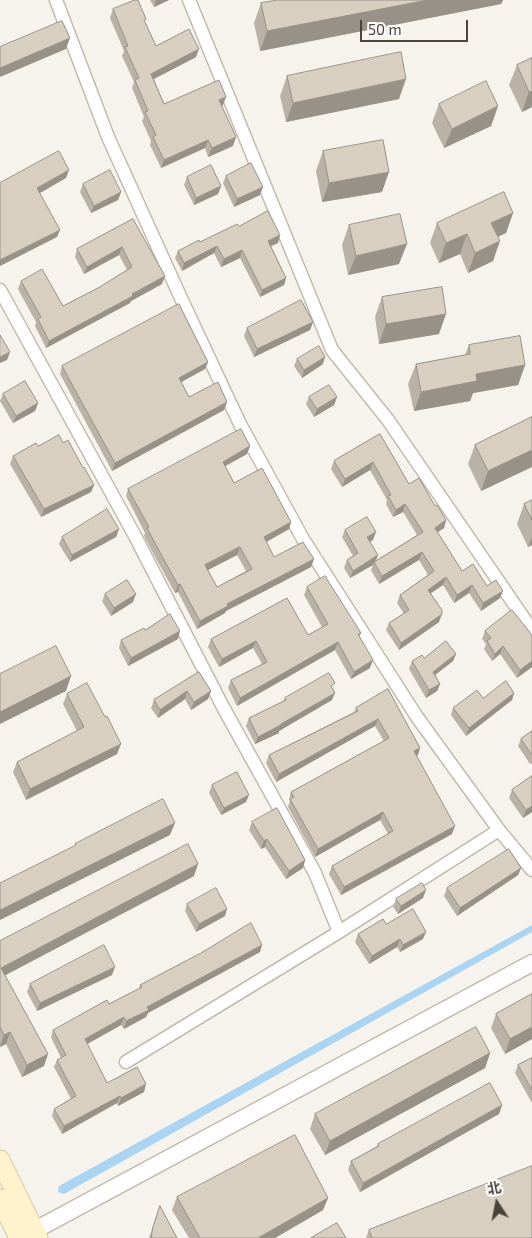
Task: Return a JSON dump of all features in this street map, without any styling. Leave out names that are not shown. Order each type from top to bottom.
[{"type":"main road","points":[[0,1160],[28,1236]]},
{"type":"main road","points":[[0,1199],[28,1236]]},
{"type":"street","points":[[56,0],[108,137],[180,296],[245,432],[303,538],[417,717],[499,830],[532,870]]},
{"type":"street","points":[[189,0],[332,350],[388,420],[532,630]]},
{"type":"street","points":[[0,290],[134,536],[222,707],[315,873],[339,932]]},
{"type":"street","points":[[126,1062],[339,932],[499,830]]},
{"type":"street","points":[[28,1236],[532,963]]},
{"type":"water","points":[[532,925],[532,932],[64,1194],[58,1192],[59,1186]]},
{"type":"building","points":[[138,0],[146,19],[144,20],[156,46],[189,29],[199,49],[151,74],[164,104],[219,80],[226,97],[219,100],[236,137],[212,148],[208,140],[164,160],[153,137],[156,135],[145,112],[148,111],[135,80],[139,78],[125,47],[128,46],[113,9]]},
{"type":"building","points":[[278,0],[428,0],[267,31],[261,3]]},
{"type":"building","points":[[62,21],[70,38],[0,68],[0,47]]},
{"type":"building","points":[[401,52],[406,79],[293,103],[287,76]]},
{"type":"building","points":[[532,58],[532,91],[529,92],[517,65]]},
{"type":"building","points":[[486,81],[498,106],[452,129],[439,104]]},
{"type":"building","points":[[383,140],[389,172],[329,183],[323,151]]},
{"type":"building","points":[[59,151],[69,170],[37,188],[60,230],[0,260],[0,183]]},
{"type":"building","points":[[251,163],[263,187],[237,199],[226,176]]},
{"type":"building","points":[[211,165],[221,186],[196,198],[187,177]]},
{"type":"building","points":[[110,170],[121,192],[94,206],[83,184]]},
{"type":"building","points":[[504,192],[513,213],[491,223],[500,241],[475,253],[467,234],[446,243],[437,223]]},
{"type":"building","points":[[268,211],[280,235],[268,241],[286,278],[262,290],[242,250],[224,259],[217,246],[184,263],[178,251],[237,224],[239,226]]},
{"type":"building","points":[[400,214],[407,244],[356,256],[349,225]]},
{"type":"building","points":[[133,219],[165,276],[132,294],[133,296],[49,341],[38,319],[41,317],[21,281],[42,269],[63,306],[98,288],[132,267],[122,247],[87,267],[77,249]]},
{"type":"building","points":[[442,287],[446,314],[386,324],[382,297]]},
{"type":"building","points":[[301,300],[313,322],[257,349],[247,328]]},
{"type":"building","points":[[179,304],[208,362],[179,378],[189,397],[218,382],[227,402],[115,463],[62,366]]},
{"type":"building","points":[[0,335],[10,352],[0,357]]},
{"type":"building","points":[[520,336],[525,365],[476,374],[477,381],[421,392],[416,364],[470,354],[469,345]]},
{"type":"building","points":[[319,346],[325,357],[304,370],[297,359]]},
{"type":"building","points":[[25,381],[38,403],[16,416],[3,394]]},
{"type":"building","points":[[329,385],[337,397],[317,409],[309,397]]},
{"type":"building","points":[[532,417],[532,450],[488,471],[475,445]]},
{"type":"building","points":[[241,429],[250,446],[223,462],[234,483],[262,468],[291,522],[264,537],[274,557],[303,542],[314,559],[227,604],[228,606],[200,621],[157,547],[147,528],[149,527],[128,489]],"holes":[[[240,547],[252,569],[217,587],[205,565]]]},
{"type":"building","points":[[380,434],[409,484],[419,478],[435,506],[437,505],[446,520],[435,528],[462,571],[473,564],[487,586],[496,580],[503,591],[483,603],[472,585],[457,595],[446,577],[428,590],[442,610],[442,614],[401,643],[389,623],[409,610],[400,595],[434,571],[422,552],[382,576],[374,562],[423,532],[405,504],[396,510],[388,496],[391,495],[373,462],[345,479],[334,461]]},
{"type":"building","points":[[59,435],[63,443],[68,440],[94,485],[44,509],[13,456],[36,443],[38,446]]},
{"type":"building","points":[[532,500],[532,520],[524,504]]},
{"type":"building","points":[[107,509],[119,529],[72,555],[62,537]]},
{"type":"building","points":[[367,517],[376,532],[367,537],[378,555],[353,571],[347,560],[358,553],[345,530]]},
{"type":"building","points":[[325,576],[361,633],[358,634],[373,660],[354,672],[338,642],[240,698],[231,680],[267,662],[256,641],[222,659],[211,639],[287,598],[308,635],[328,624],[307,587]]},
{"type":"building","points":[[127,580],[136,594],[114,608],[105,594]]},
{"type":"building","points":[[512,610],[532,635],[532,661],[520,670],[503,646],[495,654],[487,641],[491,638],[485,631]]},
{"type":"building","points":[[170,614],[180,631],[131,658],[121,640],[144,628],[145,630]]},
{"type":"building","points":[[446,641],[456,654],[433,672],[440,684],[429,690],[412,661],[422,655],[424,658]]},
{"type":"building","points":[[56,646],[71,676],[0,712],[0,674]]},
{"type":"building","points":[[199,672],[211,691],[194,702],[187,691],[160,710],[154,700]]},
{"type":"building","points":[[329,673],[335,683],[331,686],[335,693],[258,737],[249,718],[286,700],[285,698]]},
{"type":"building","points":[[506,681],[514,693],[469,728],[453,708],[477,690],[483,698]]},
{"type":"building","points":[[87,683],[121,744],[30,789],[17,762],[84,727],[67,694]]},
{"type":"building","points":[[388,689],[420,748],[414,751],[455,826],[344,887],[332,866],[393,831],[383,812],[318,849],[290,799],[294,797],[291,792],[389,738],[378,719],[279,774],[269,755],[358,711],[356,708]]},
{"type":"building","points":[[532,731],[532,755],[521,739]]},
{"type":"building","points":[[237,772],[249,795],[224,808],[212,785]]},
{"type":"building","points":[[532,776],[532,806],[526,810],[512,790]]},
{"type":"building","points":[[163,799],[175,823],[0,910],[0,883]]},
{"type":"building","points":[[277,808],[305,860],[289,871],[267,839],[264,841],[252,822]]},
{"type":"building","points":[[188,844],[198,864],[1,968],[48,1054],[27,1065],[10,1032],[4,1035],[0,1027],[0,941]]},
{"type":"building","points":[[509,849],[521,868],[460,908],[447,888]]},
{"type":"building","points":[[422,883],[426,890],[401,906],[396,899]]},
{"type":"building","points":[[216,888],[227,909],[199,924],[187,904]]},
{"type":"building","points":[[413,909],[426,932],[403,945],[400,939],[372,956],[358,934],[383,919],[386,924]]},
{"type":"building","points":[[251,923],[262,945],[147,1007],[149,1010],[126,1021],[124,1017],[85,1039],[107,1083],[137,1067],[146,1084],[64,1126],[54,1109],[76,1096],[57,1060],[66,1055],[53,1030],[107,1000],[109,1004],[142,987],[140,985],[201,953]]},
{"type":"building","points":[[104,945],[115,967],[40,1003],[30,984]]},
{"type":"building","points":[[532,994],[532,1027],[510,1039],[496,1014]]},
{"type":"building","points":[[476,1027],[490,1053],[330,1141],[315,1114]]},
{"type":"building","points":[[532,1058],[532,1090],[518,1065]]},
{"type":"building","points":[[490,1083],[502,1105],[363,1183],[351,1161],[379,1146],[378,1144]]},
{"type":"building","points":[[295,1135],[328,1198],[258,1238],[200,1238],[177,1197]]},
{"type":"building","points":[[532,1166],[532,1238],[372,1238],[369,1230]]},
{"type":"building","points":[[160,1206],[177,1238],[151,1238]]},
{"type":"building","points":[[337,1223],[346,1238],[311,1238]]}]
